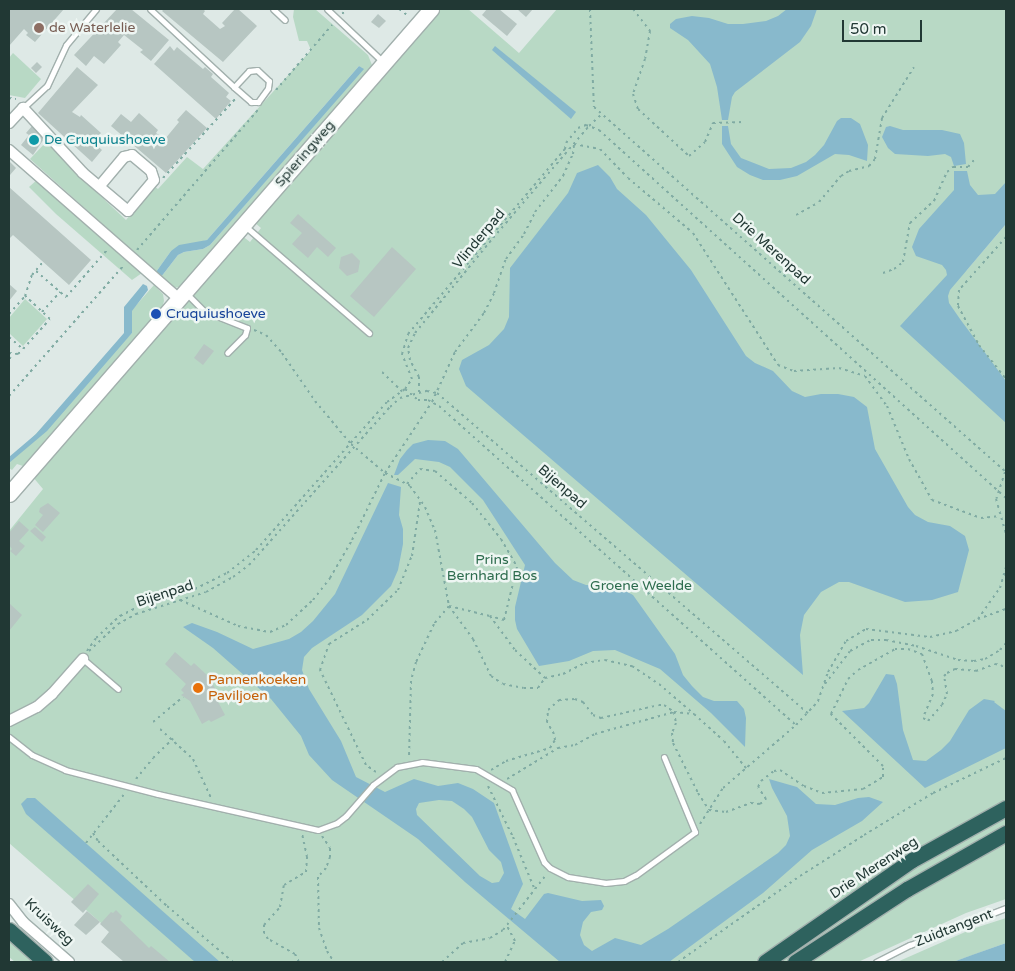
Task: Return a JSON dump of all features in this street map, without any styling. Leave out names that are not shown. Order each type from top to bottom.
[{"type":"highway","name":"Drie Merenweg","points":[[765,962],[912,860],[1006,808]]},
{"type":"highway","points":[[795,962],[907,889],[1006,833]]},
{"type":"highway","points":[[9,930],[45,962]]},
{"type":"street","name":"Spieringweg","points":[[12,486],[431,9]]},
{"type":"street","points":[[9,123],[23,108],[83,172],[128,211],[154,180],[151,171],[132,156],[124,157],[100,186]]},
{"type":"street","points":[[9,150],[131,257],[181,295]]},
{"type":"street","points":[[9,721],[38,706],[52,694],[82,659]]},
{"type":"street","name":"Kruisweg","points":[[9,904],[23,922],[69,962]]},
{"type":"lane","points":[[23,108],[47,86],[66,45],[96,9]]},
{"type":"lane","points":[[150,9],[234,87],[251,102],[258,102],[268,88],[269,81],[257,70],[249,71],[234,87]]},
{"type":"lane","points":[[272,9],[285,20]]},
{"type":"lane","points":[[327,9],[384,62]]},
{"type":"lane","points":[[243,224],[369,333]]},
{"type":"lane","points":[[181,295],[204,310],[247,328],[245,335],[227,353]]},
{"type":"lane","points":[[82,659],[118,689]]},
{"type":"lane","points":[[9,738],[32,755],[65,770],[158,794],[318,830],[337,823],[373,785],[397,767],[409,764],[458,766],[488,774],[512,790],[544,862],[550,868],[568,877],[605,883],[624,881],[695,832],[664,756]]},
{"type":"lane","name":"Zuidtangent","points":[[876,962],[910,945],[1006,908]]},
{"type":"path","points":[[273,93],[347,9]]},
{"type":"path","name":"Drie Merenpad","points":[[590,9],[594,107],[1006,472]]},
{"type":"path","points":[[632,9],[650,31],[645,59],[633,94],[638,109],[689,156],[706,142],[713,123],[743,122]]},
{"type":"path","points":[[796,215],[819,202],[841,176],[849,171],[869,166],[876,159],[882,118],[914,68]]},
{"type":"path","points":[[154,180],[159,182],[240,92]]},
{"type":"path","points":[[9,396],[260,108]]},
{"type":"path","name":"Vlinderpad","points":[[419,392],[419,377],[410,360],[408,348],[415,333],[589,126],[603,113]]},
{"type":"path","points":[[82,659],[96,638],[120,616],[140,606],[189,592],[227,574],[256,550],[387,402],[404,390],[412,379],[402,354],[408,334],[566,149],[566,144],[578,128],[589,126],[599,130],[1006,498]]},
{"type":"path","points":[[179,600],[238,626],[270,632],[286,626],[313,600],[330,578],[352,540],[385,473],[432,402],[448,362],[484,313],[494,293],[506,259],[524,234],[535,212],[563,176],[573,154],[574,144],[600,149],[628,178],[693,233],[778,365],[794,371],[839,368],[866,376],[887,406],[909,459],[932,500],[982,518],[1000,516]]},
{"type":"path","points":[[883,273],[894,270],[903,262],[910,223],[934,201],[947,172],[953,168],[968,167],[975,159]]},
{"type":"path","points":[[1006,237],[960,290],[958,306],[980,345],[1006,379]]},
{"type":"path","points":[[36,271],[66,298],[114,242]]},
{"type":"path","points":[[9,314],[24,296],[36,271],[43,262]]},
{"type":"path","points":[[42,312],[60,292]]},
{"type":"path","points":[[9,354],[18,354],[50,319],[24,296]]},
{"type":"path","points":[[247,328],[266,335],[282,353],[315,401],[354,447],[385,473],[407,484],[421,500],[435,530],[449,606],[473,639],[491,676],[502,684],[524,688],[538,688],[545,678],[586,663],[605,660],[632,666],[659,684],[724,740],[746,768]]},
{"type":"path","points":[[9,339],[23,349]]},
{"type":"path","points":[[9,354],[14,362]]},
{"type":"path","points":[[382,372],[418,400],[432,402],[439,406],[796,725]]},
{"type":"path","name":"Bijenpad","points":[[82,659],[98,641],[118,624],[154,607],[220,585],[249,565],[390,407],[400,398],[410,394],[419,392],[437,393],[808,713]]},
{"type":"path","points":[[407,484],[420,469],[435,471],[472,503],[501,538],[517,567],[504,620],[449,606]]},
{"type":"path","points":[[1006,472],[997,489],[996,499],[1006,534]]},
{"type":"path","points":[[382,777],[366,765],[320,670],[329,644],[368,620],[398,590],[412,556],[421,500]]},
{"type":"path","points":[[978,619],[1000,588],[1006,567]]},
{"type":"path","points":[[409,764],[411,681],[416,662],[434,624],[449,606]]},
{"type":"path","points":[[695,832],[722,788],[796,725],[818,702],[828,672],[846,641],[866,629],[930,637],[956,631],[978,619],[1006,609]]},
{"type":"path","points":[[490,616],[515,650],[545,678]]},
{"type":"path","points":[[823,686],[850,652],[871,640],[886,640],[916,646],[958,660],[974,661],[985,659],[1000,650],[1006,643]]},
{"type":"path","points":[[535,890],[521,853],[488,785],[488,774],[506,761],[550,748],[555,740],[546,714],[559,700],[575,699],[583,702],[591,713],[601,718],[664,705],[674,712],[676,723],[672,733],[673,743],[698,794],[709,810],[726,812],[751,804],[760,804],[766,799],[760,791],[760,781],[774,771],[780,770],[804,786],[822,794],[863,789],[879,780],[884,772],[879,761],[833,719],[831,714],[848,679],[858,670],[884,654],[900,648],[922,654],[932,681],[933,694],[923,718],[928,721],[942,705],[947,694],[944,676],[954,668],[976,671],[995,664],[1002,665],[1006,670]]},
{"type":"path","points":[[153,722],[182,697]]},
{"type":"path","points":[[502,782],[558,748],[575,745],[595,734],[674,712],[694,714]]},
{"type":"path","points":[[160,728],[193,759],[210,797],[222,807]]},
{"type":"path","points":[[678,962],[776,893],[864,835],[933,793],[1006,758]]},
{"type":"path","points":[[299,962],[294,954],[268,939],[264,933],[264,925],[280,906],[284,885],[306,872],[307,857],[301,827]]},
{"type":"path","points":[[318,830],[330,848],[329,862],[318,877],[319,928],[327,951],[334,962]]},
{"type":"path","points":[[93,833],[98,841],[167,906],[233,962]]},
{"type":"path","points":[[86,843],[91,836]]},
{"type":"path","points":[[442,962],[463,943],[490,938],[502,930],[535,890],[550,868]]},
{"type":"path","points":[[505,962],[515,941],[507,923]]},
{"type":"green space","points":[[294,9],[315,9],[368,55],[372,65],[371,72],[183,286],[174,288],[161,277],[178,255],[184,252],[203,249],[210,245],[363,69],[359,66],[207,240],[171,251],[156,272],[30,159],[48,140],[74,171],[126,220],[154,186],[158,189],[187,157],[203,169],[311,50],[307,41],[299,41],[293,17]]},
{"type":"green space","name":"Groene Weelde","points":[[438,9],[468,9],[519,53],[557,9],[1006,9],[1006,193],[966,271],[1006,224],[1006,802],[793,935],[756,962],[146,962],[9,843],[9,531],[43,489],[32,476],[89,414],[241,235],[250,242],[261,228],[253,221]]},
{"type":"green space","points":[[13,53],[41,79],[25,98],[9,95],[9,58]]},
{"type":"green space","points":[[37,180],[142,273],[132,280],[56,214],[29,187]]},
{"type":"green space","points":[[154,285],[163,294],[162,308],[23,466],[17,464],[12,470],[9,468],[9,462],[132,333],[131,311]]},
{"type":"green space","points":[[25,299],[47,319],[23,346],[9,333],[9,318]]},
{"type":"green space","points":[[1006,814],[1006,828],[788,962],[775,962],[875,892]]},
{"type":"green space","points":[[1006,841],[1006,899],[966,913],[858,962],[810,962],[858,928],[960,866]]},
{"type":"green space","points":[[1006,918],[1006,943],[953,962],[897,962],[972,929]]},
{"type":"green space","points":[[9,941],[33,962],[15,962],[9,957]]},
{"type":"water","points":[[787,9],[817,9],[811,26],[800,42],[735,92],[732,97],[728,120],[722,120],[717,87],[710,64],[688,40],[670,28],[670,24],[676,19],[692,16],[709,18],[728,24],[743,24],[766,21],[778,16]]},
{"type":"water","points":[[495,46],[576,112],[571,119],[492,50]]},
{"type":"water","points":[[359,66],[364,69],[210,245],[203,249],[184,252],[178,255],[161,277],[156,272],[171,251],[179,245],[207,240]]},
{"type":"water","points":[[841,118],[851,118],[860,124],[868,145],[867,161],[849,155],[835,154],[797,176],[780,180],[763,180],[737,167],[722,144],[722,126],[728,126],[731,144],[741,158],[769,169],[791,168],[806,162],[815,155],[824,145],[837,121]]},
{"type":"water","points":[[890,126],[903,130],[942,130],[960,134],[964,143],[966,164],[954,166],[951,157],[945,154],[928,156],[895,154],[888,148],[882,137],[886,127]]},
{"type":"water","points":[[598,165],[610,177],[617,189],[646,215],[691,270],[746,356],[755,363],[773,371],[792,391],[805,397],[821,394],[838,394],[854,397],[867,407],[875,449],[908,507],[915,515],[928,522],[950,526],[965,536],[969,550],[958,592],[932,600],[905,602],[849,582],[839,582],[821,592],[804,615],[800,635],[803,675],[466,386],[459,369],[462,360],[489,345],[504,329],[509,317],[510,268],[568,193],[577,173]]},
{"type":"water","points":[[954,171],[967,171],[970,185],[978,195],[995,194],[1006,182],[1006,224],[950,290],[948,296],[949,303],[1006,381],[1006,423],[900,326],[947,275],[942,265],[916,256],[912,247],[919,229],[954,190]]},
{"type":"water","points":[[143,284],[147,286],[148,290],[132,311],[132,333],[47,431],[9,463],[9,457],[36,434],[124,333],[124,307]]},
{"type":"water","points":[[428,440],[445,441],[458,449],[555,563],[573,580],[586,585],[616,586],[633,595],[675,654],[683,675],[692,686],[703,697],[714,701],[737,701],[744,709],[746,718],[745,747],[711,713],[660,669],[615,650],[593,651],[569,661],[539,666],[517,629],[515,620],[515,607],[525,565],[483,500],[450,467],[439,462],[415,459],[398,475],[394,475],[400,459],[407,450],[413,444]]},
{"type":"water","points":[[388,483],[401,487],[399,515],[403,529],[403,544],[398,570],[391,586],[362,615],[312,648],[304,657],[302,670],[309,689],[341,741],[356,777],[385,792],[414,779],[438,786],[458,783],[473,789],[494,803],[523,884],[511,909],[525,919],[544,894],[548,893],[582,901],[601,900],[604,906],[602,910],[591,912],[583,922],[580,935],[584,945],[592,951],[615,938],[641,945],[668,929],[778,853],[786,845],[790,836],[787,816],[769,779],[797,787],[816,804],[835,805],[858,798],[869,797],[883,802],[862,821],[812,850],[763,893],[669,962],[560,962],[465,882],[418,839],[332,780],[309,755],[301,736],[271,699],[213,648],[183,627],[192,623],[217,632],[253,649],[289,639],[301,632],[313,621],[335,594]],"holes":[[[439,800],[452,801],[472,817],[489,850],[501,862],[504,873],[499,882],[492,883],[480,876],[417,815],[416,809],[419,803]]]},
{"type":"water","points":[[886,674],[894,675],[897,684],[903,730],[913,760],[926,761],[941,750],[950,741],[969,710],[984,699],[995,701],[1006,711],[1006,748],[925,788],[842,711],[864,708]]},
{"type":"water","points":[[27,798],[35,798],[220,962],[195,962],[26,814],[21,804]]},
{"type":"water","points":[[1006,943],[1006,962],[953,962],[972,955]]},
{"type":"building","points":[[9,9],[64,9],[35,42],[26,35],[28,33],[24,29],[9,46]]},
{"type":"building","points":[[117,9],[131,9],[169,40],[151,61],[140,52],[143,50],[124,35],[118,42],[121,45],[104,64],[94,56],[86,66],[74,55]]},
{"type":"building","points":[[164,9],[203,9],[205,11],[203,14],[220,29],[225,26],[222,23],[235,9],[238,9],[257,26],[223,62],[162,11]]},
{"type":"building","points":[[487,9],[499,9],[517,24],[507,36],[482,15]]},
{"type":"building","points":[[517,9],[533,9],[526,17]]},
{"type":"building","points":[[378,14],[386,21],[379,28],[371,22]]},
{"type":"building","points":[[170,46],[174,51],[177,47],[203,69],[205,67],[213,74],[211,77],[229,93],[226,97],[231,101],[216,119],[154,64]]},
{"type":"building","points":[[37,62],[42,67],[36,73],[31,68]]},
{"type":"building","points":[[77,67],[98,85],[72,112],[80,117],[81,115],[101,133],[93,142],[102,150],[92,162],[38,113]]},
{"type":"building","points":[[186,110],[207,128],[166,173],[111,126],[121,114],[131,122],[139,113],[158,130],[156,133],[165,139]]},
{"type":"building","name":"De Cruquiushoeve","points":[[32,126],[46,136],[33,155],[21,145],[29,135],[26,133]]},
{"type":"building","points":[[9,161],[16,168],[10,175],[9,174]]},
{"type":"building","points":[[9,187],[91,260],[69,285],[13,235],[9,239]]},
{"type":"building","points":[[298,214],[336,248],[328,257],[317,247],[308,258],[292,244],[302,233],[290,223]]},
{"type":"building","points":[[392,247],[416,269],[374,317],[350,296]]},
{"type":"building","points":[[352,253],[360,261],[358,272],[347,276],[339,268],[341,257]]},
{"type":"building","points":[[9,284],[17,291],[9,301]]},
{"type":"building","points":[[204,344],[214,351],[203,365],[194,358]]},
{"type":"building","points":[[48,503],[60,513],[43,532],[35,525],[43,515],[39,512],[40,508]]},
{"type":"building","points":[[19,521],[29,530],[19,541],[25,546],[16,556],[10,551],[12,549],[9,545],[9,533]]},
{"type":"building","points":[[35,527],[46,537],[42,542],[30,531]]},
{"type":"building","points":[[9,603],[22,615],[9,631]]},
{"type":"building","points":[[175,652],[191,666],[194,663],[209,677],[218,694],[215,696],[225,715],[202,724],[190,701],[181,695],[184,693],[181,690],[186,684],[165,664]]},
{"type":"building","points":[[88,884],[99,894],[83,913],[71,902]]},
{"type":"building","points":[[116,910],[122,916],[120,920],[149,948],[151,946],[170,962],[124,962],[101,942],[109,932],[100,924],[111,912],[113,913]]},
{"type":"building","points":[[87,911],[100,922],[86,935],[74,925]]},
{"type":"place","name":"de Waterlelie","points":[[39,28]]},
{"type":"place","name":"De Cruquiushoeve","points":[[34,140]]},
{"type":"place","name":"Cruquiushoeve","points":[[156,314]]},
{"type":"place","name":"Pannenkoeken Paviljoen","points":[[198,688]]},
{"type":"park label","name":"Prins Bernhard Bos","points":[[492,568]]}]
